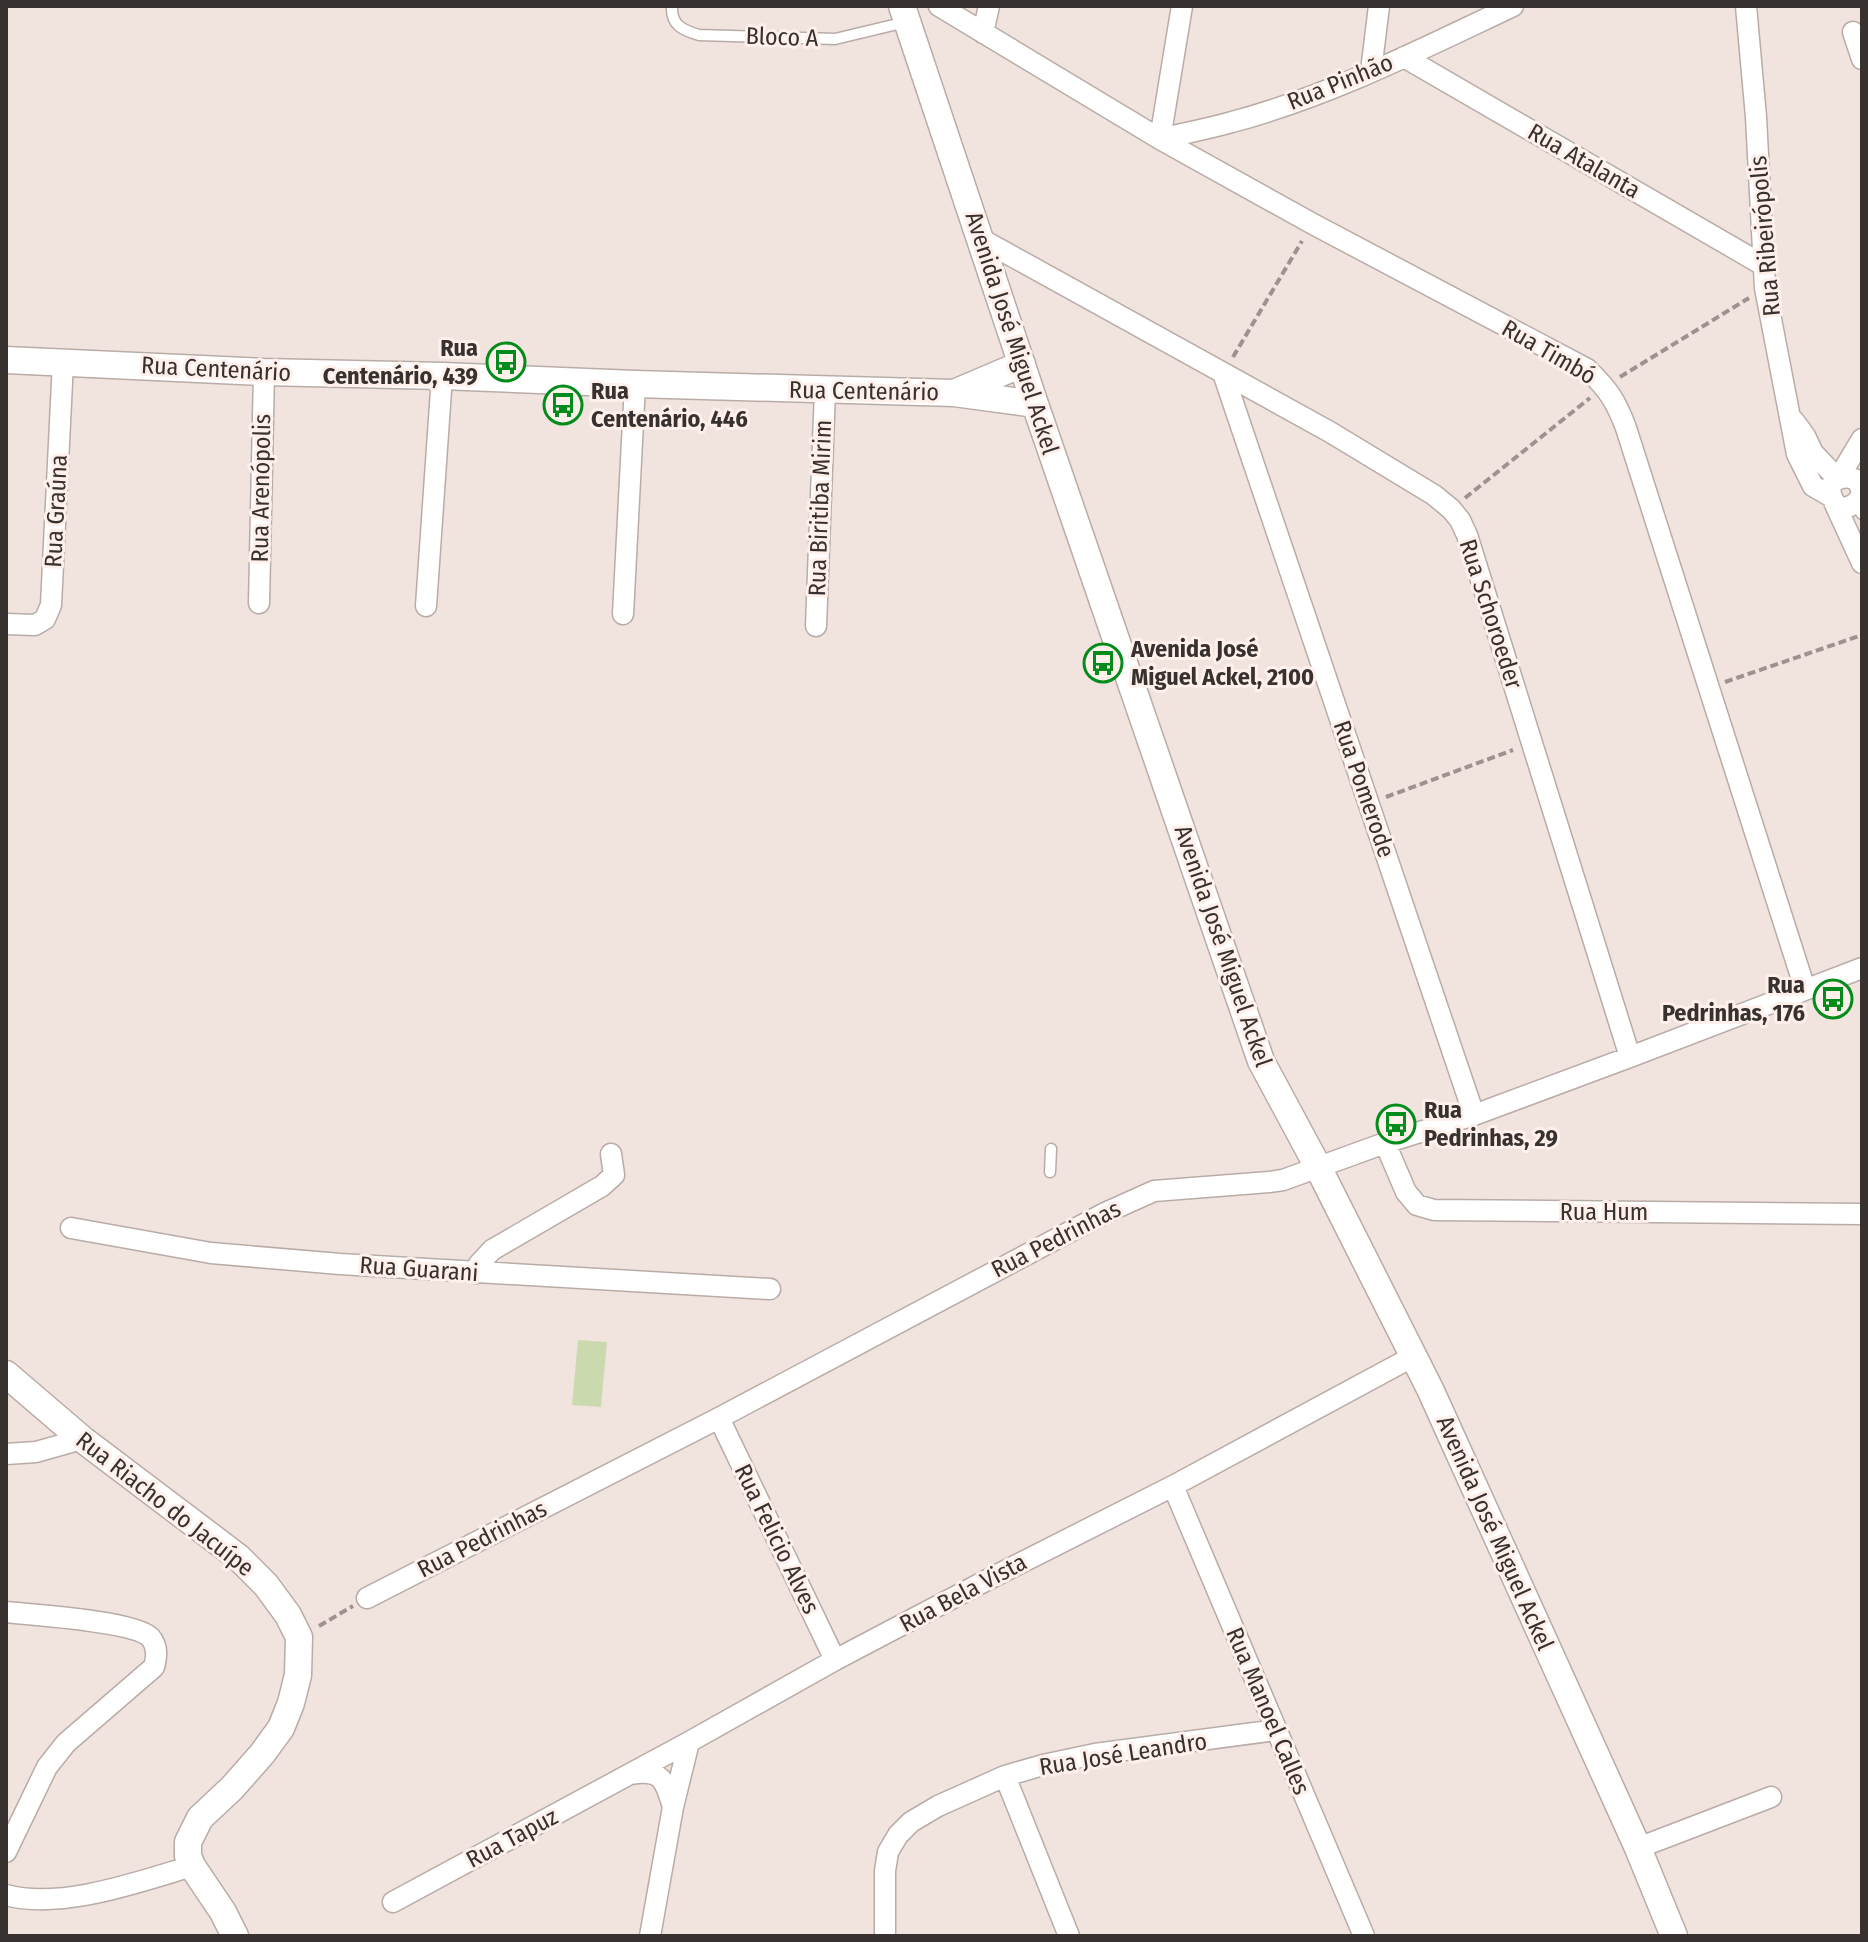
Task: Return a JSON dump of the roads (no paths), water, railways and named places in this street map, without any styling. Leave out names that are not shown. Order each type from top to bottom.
[{"type":"street","name":"Rua Timbó","points":[[939,6],[1160,139],[1587,369],[1606,386],[1617,403],[1626,428],[1805,989]]},
{"type":"street","points":[[983,33],[989,6]]},
{"type":"street","points":[[1160,139],[1182,6]]},
{"type":"street","points":[[1371,71],[1379,6]]},
{"type":"street","name":"Rua Pinhão","points":[[1160,139],[1233,122],[1308,97],[1513,6]]},
{"type":"street","name":"Rua Ribeirópolis","points":[[1746,6],[1756,117],[1765,288],[1788,411],[1835,493]]},
{"type":"street","name":"Avenida José Miguel Ackel","points":[[905,14],[1035,404],[1261,1061],[1414,1356],[1638,1848],[1674,1936]]},
{"type":"street","points":[[1853,32],[1862,59]]},
{"type":"street","name":"Rua Atalanta","points":[[1404,57],[1763,265]]},
{"type":"street","name":"Rua Schoroeder","points":[[981,239],[1330,432],[1434,495],[1460,520],[1630,1057]]},
{"type":"street","name":"Rua Centenário","points":[[6,360],[264,372],[954,393],[1035,404]]},
{"type":"street","name":"Rua Graúna","points":[[6,624],[35,625],[45,619],[51,605],[63,362]]},
{"type":"street","name":"Rua Centenário","points":[[954,393],[1022,364]]},
{"type":"street","name":"Rua Arenópolis","points":[[259,603],[264,372]]},
{"type":"street","name":"Rua Pomerode","points":[[1223,373],[1474,1115]]},
{"type":"street","points":[[426,606],[442,376]]},
{"type":"street","points":[[623,614],[635,384]]},
{"type":"street","name":"Rua Biritiba Mirim","points":[[816,626],[825,390]]},
{"type":"street","points":[[1835,493],[1862,439]]},
{"type":"street","points":[[1862,521],[1861,496],[1853,477],[1842,477],[1835,493],[1862,563]]},
{"type":"street","points":[[1835,493],[1843,507],[1858,503],[1861,496]]},
{"type":"street","name":"Rua Pedrinhas","points":[[367,1598],[719,1418],[1105,1213],[1154,1191],[1283,1180],[1474,1115],[1862,968]]},
{"type":"street","name":"Rua Hum","points":[[1385,1143],[1406,1192],[1417,1205],[1434,1210],[1862,1214]]},
{"type":"street","points":[[476,1273],[479,1264],[492,1250],[602,1186],[614,1175],[611,1154]]},
{"type":"street","name":"Rua Guarani","points":[[71,1228],[211,1253],[476,1273],[770,1289]]},
{"type":"street","name":"Rua Bela Vista","points":[[689,1742],[835,1660],[1173,1486],[1414,1356]]},
{"type":"street","name":"Rua Riacho do Jacuípe","points":[[6,1374],[82,1439],[238,1557],[266,1585],[288,1615],[299,1637],[298,1675],[281,1728],[232,1788],[200,1818],[188,1842],[192,1866]]},
{"type":"street","name":"Rua Felicio Alves","points":[[719,1418],[835,1660]]},
{"type":"street","points":[[6,1454],[36,1452],[82,1439]]},
{"type":"street","name":"Rua Manoel Calles","points":[[1173,1486],[1364,1936]]},
{"type":"street","points":[[6,1612],[122,1625],[148,1635],[157,1650],[154,1667],[66,1743],[47,1767],[6,1852]]},
{"type":"street","name":"Rua José Leandro","points":[[885,1936],[888,1852],[898,1835],[911,1822],[938,1806],[1005,1776],[1043,1765],[1095,1754],[1276,1730]]},
{"type":"street","points":[[650,1936],[673,1807],[689,1742]]},
{"type":"street","name":"Rua Tapuz","points":[[393,1902],[689,1742]]},
{"type":"street","points":[[631,1774],[646,1772],[660,1776],[667,1786],[673,1807]]},
{"type":"street","points":[[1005,1776],[1069,1936]]},
{"type":"street","points":[[1638,1848],[1771,1797]]},
{"type":"street","points":[[6,1895],[27,1900],[57,1898],[116,1888],[192,1866],[235,1936]]},
{"type":"lane","name":"Bloco A","points":[[672,6],[675,24],[699,35],[835,39],[905,14]]},
{"type":"lane","points":[[1050,1172],[1051,1149]]},
{"type":"place","name":"Rua Centenário, 439","points":[[506,362]]},
{"type":"place","name":"Rua Centenário, 446","points":[[563,405]]},
{"type":"place","name":"Avenida José Miguel Ackel, 2100","points":[[1103,663]]},
{"type":"place","name":"Rua Pedrinhas, 176","points":[[1833,999]]},
{"type":"place","name":"Rua Pedrinhas, 29","points":[[1396,1124]]}]
